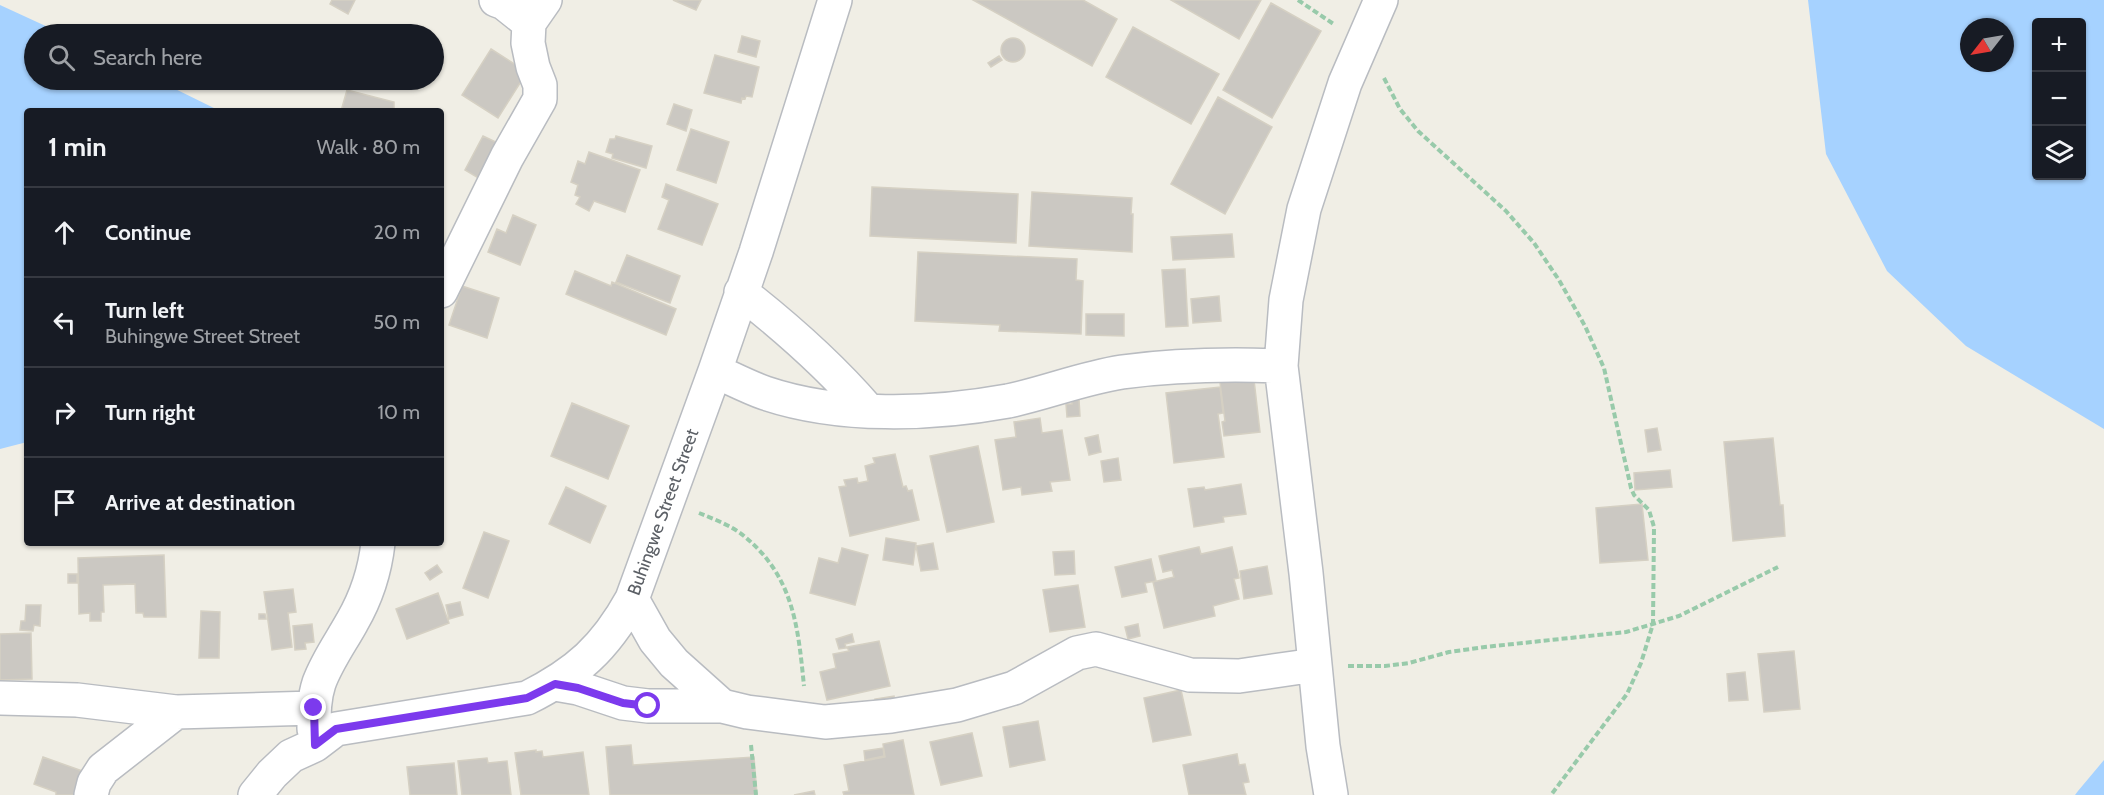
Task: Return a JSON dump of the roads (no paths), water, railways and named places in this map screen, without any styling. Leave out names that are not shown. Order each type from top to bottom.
[{"type":"street","points":[[444,285],[507,157],[540,99],[540,85],[528,43],[537,12],[496,0]]},
{"type":"street","name":"Buhingwe Street Street","points":[[255,795],[291,756],[315,745],[336,729],[527,698],[555,684],[594,655],[618,625],[632,599],[715,371],[835,0]]},
{"type":"street","points":[[1331,795],[1323,746],[1281,366],[1286,300],[1304,209],[1328,132],[1361,44],[1381,0]]},
{"type":"street","points":[[741,292],[814,353],[868,411]]},
{"type":"street","points":[[715,371],[765,393],[800,402],[882,412],[967,407],[1009,400],[1122,372],[1231,364],[1281,366]]},
{"type":"street","points":[[315,745],[314,708],[319,683],[332,655],[354,619],[367,589],[376,561],[378,546]]},
{"type":"street","points":[[632,599],[655,640],[674,663],[734,709]]},
{"type":"street","points":[[555,684],[578,688],[623,703],[734,709],[825,722],[891,716],[957,705],[1014,688],[1077,652],[1096,649],[1190,675],[1239,676],[1315,665]]},
{"type":"street","points":[[0,698],[77,700],[176,712],[314,708]]},
{"type":"street","points":[[91,795],[94,783],[103,769],[176,712]]},
{"type":"water","points":[[1808,0],[2104,0],[2104,429],[1966,346],[1887,271],[1826,154]]},
{"type":"water","points":[[0,5],[41,24],[24,24],[24,90],[177,90],[214,108],[24,108],[24,443],[0,449]]},
{"type":"water","points":[[2104,760],[2104,795],[2075,795],[2078,791]]}]
